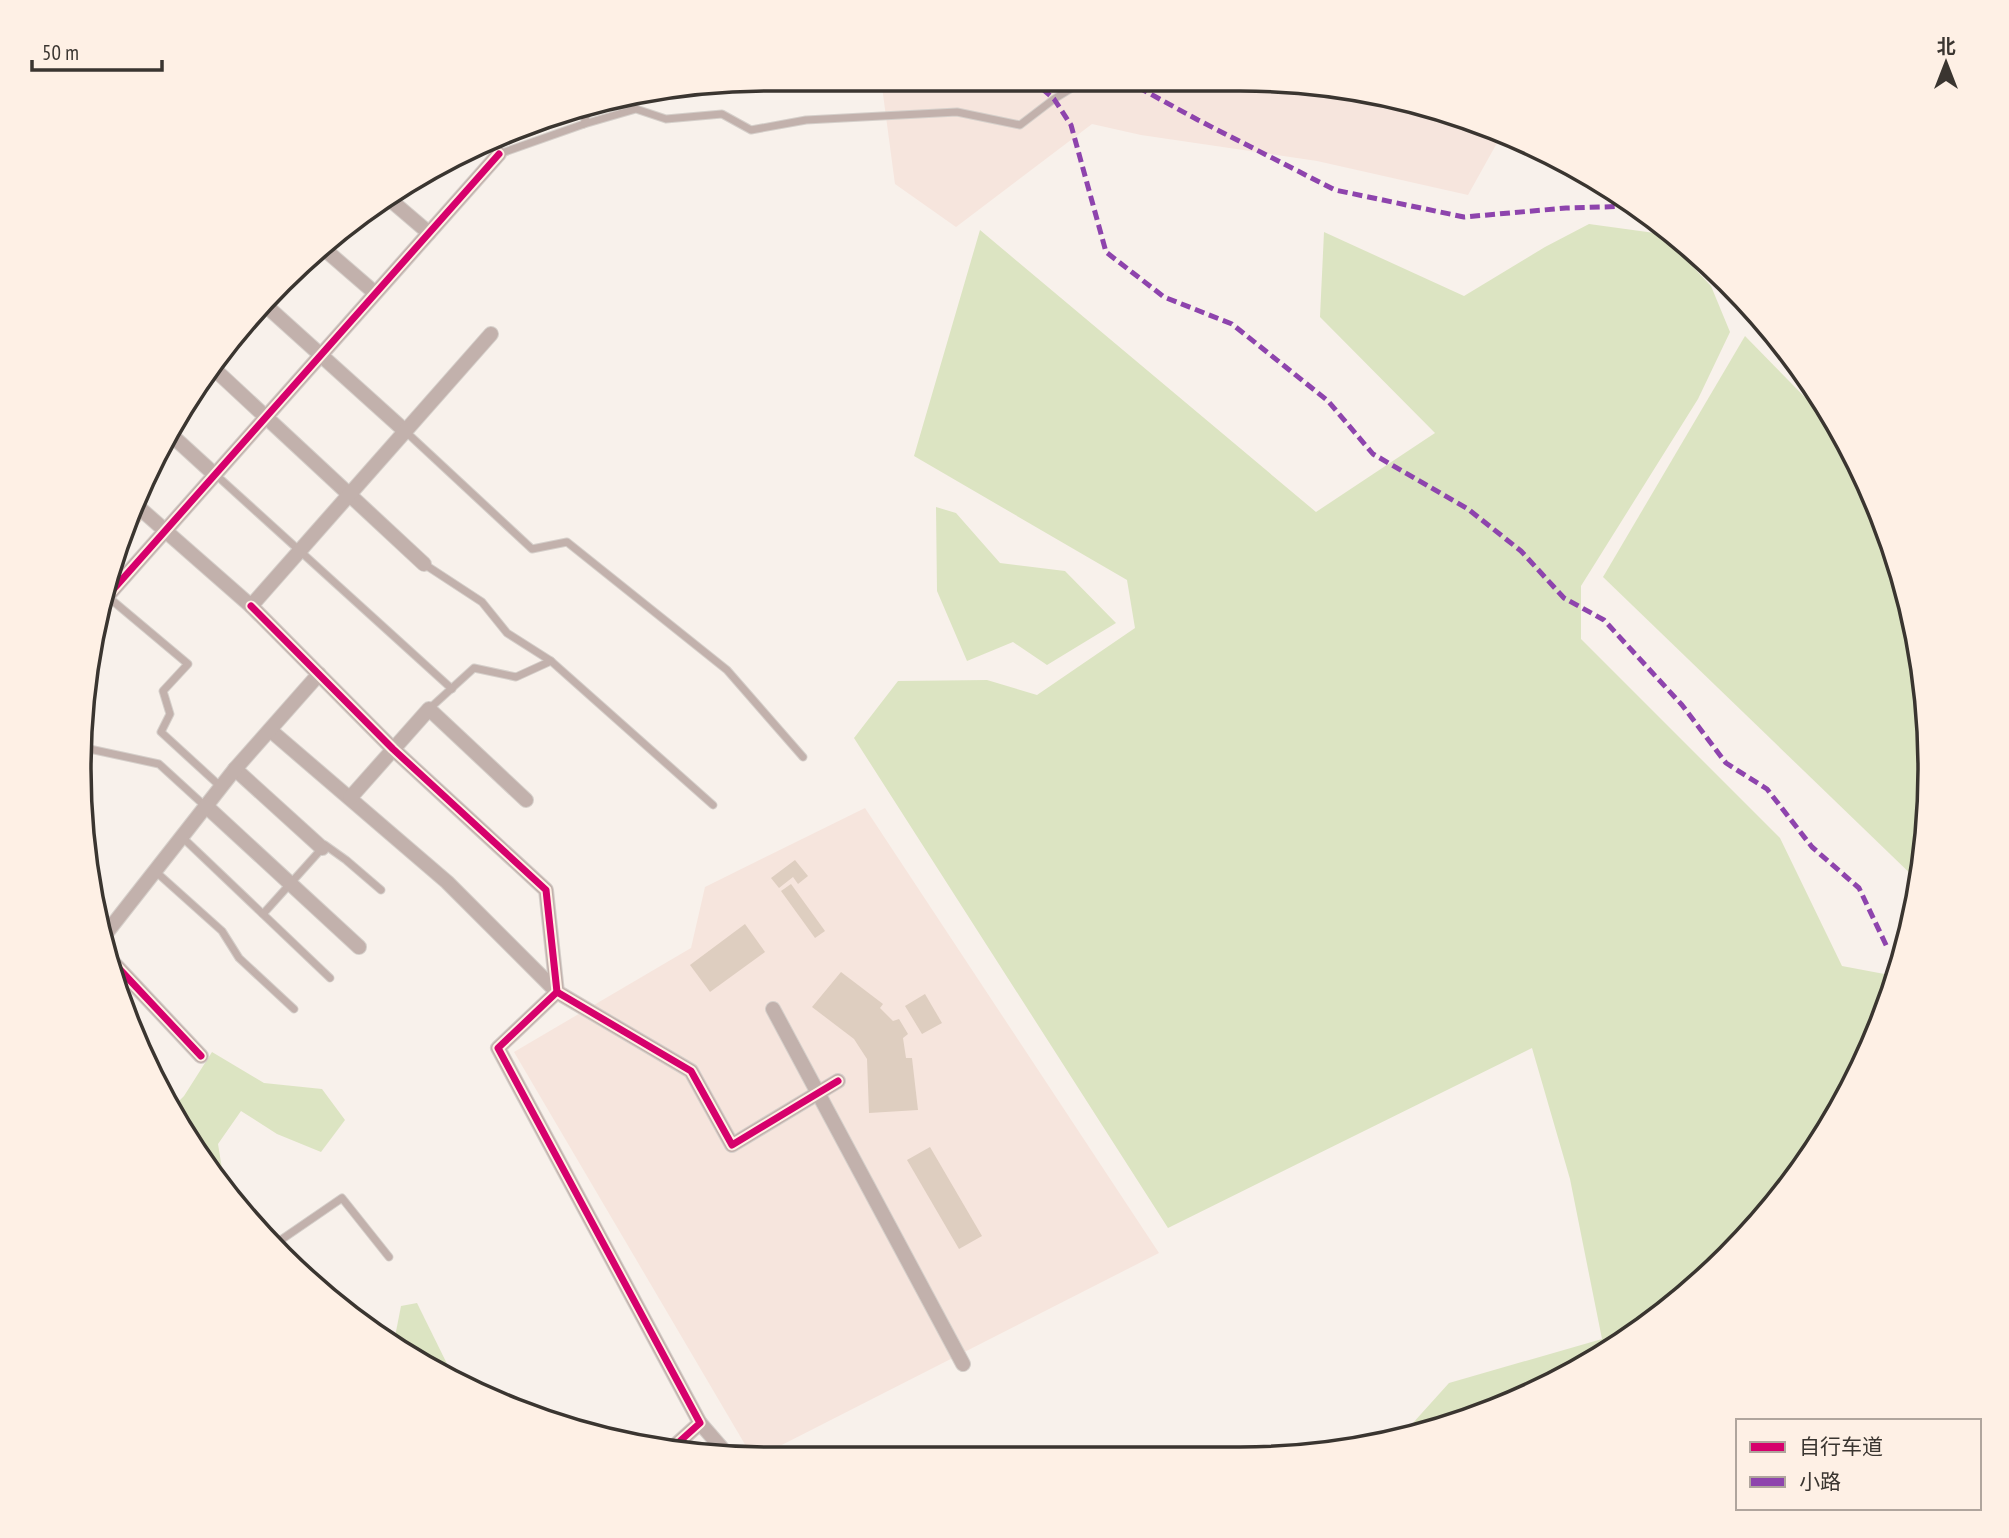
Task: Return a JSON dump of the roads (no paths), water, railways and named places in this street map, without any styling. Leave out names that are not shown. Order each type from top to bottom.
[{"type":"street","points":[[117,584],[499,154]]},
{"type":"street","points":[[394,204],[429,233]]},
{"type":"street","points":[[329,253],[375,293]]},
{"type":"street","points":[[271,310],[405,432]]},
{"type":"street","points":[[251,606],[491,334]]},
{"type":"street","points":[[219,373],[424,564]]},
{"type":"street","points":[[177,440],[214,474]]},
{"type":"street","points":[[143,511],[251,606],[394,749],[546,890],[556,992]]},
{"type":"street","points":[[110,928],[235,769],[319,674]]},
{"type":"street","points":[[350,798],[429,709],[526,800]]},
{"type":"street","points":[[270,730],[447,882],[556,992],[691,1071],[732,1145],[838,1080]]},
{"type":"street","points":[[235,769],[322,848]]},
{"type":"street","points":[[206,806],[359,947]]},
{"type":"street","points":[[123,973],[201,1056]]},
{"type":"street","points":[[556,992],[498,1048],[700,1423],[719,1445]]},
{"type":"street","points":[[773,1009],[963,1364]]},
{"type":"street","points":[[680,1441],[700,1423]]},
{"type":"lane","points":[[499,154],[636,109],[666,119],[722,114],[751,130],[806,120],[957,112],[1020,125],[1067,91]]},
{"type":"lane","points":[[584,124],[586,116]]},
{"type":"lane","points":[[405,432],[532,549],[567,542],[726,670],[803,757]]},
{"type":"lane","points":[[214,474],[452,689]]},
{"type":"lane","points":[[424,564],[482,603],[507,634],[551,661],[713,805]]},
{"type":"lane","points":[[112,603],[188,664],[163,691],[170,714],[161,732],[221,787]]},
{"type":"lane","points":[[429,709],[474,668],[516,677],[551,661]]},
{"type":"lane","points":[[91,749],[159,764],[206,806]]},
{"type":"lane","points":[[182,837],[330,978]]},
{"type":"lane","points":[[263,914],[325,845],[381,890]]},
{"type":"lane","points":[[155,871],[222,931],[239,958],[294,1009]]},
{"type":"lane","points":[[282,1239],[342,1198],[389,1257]]}]
